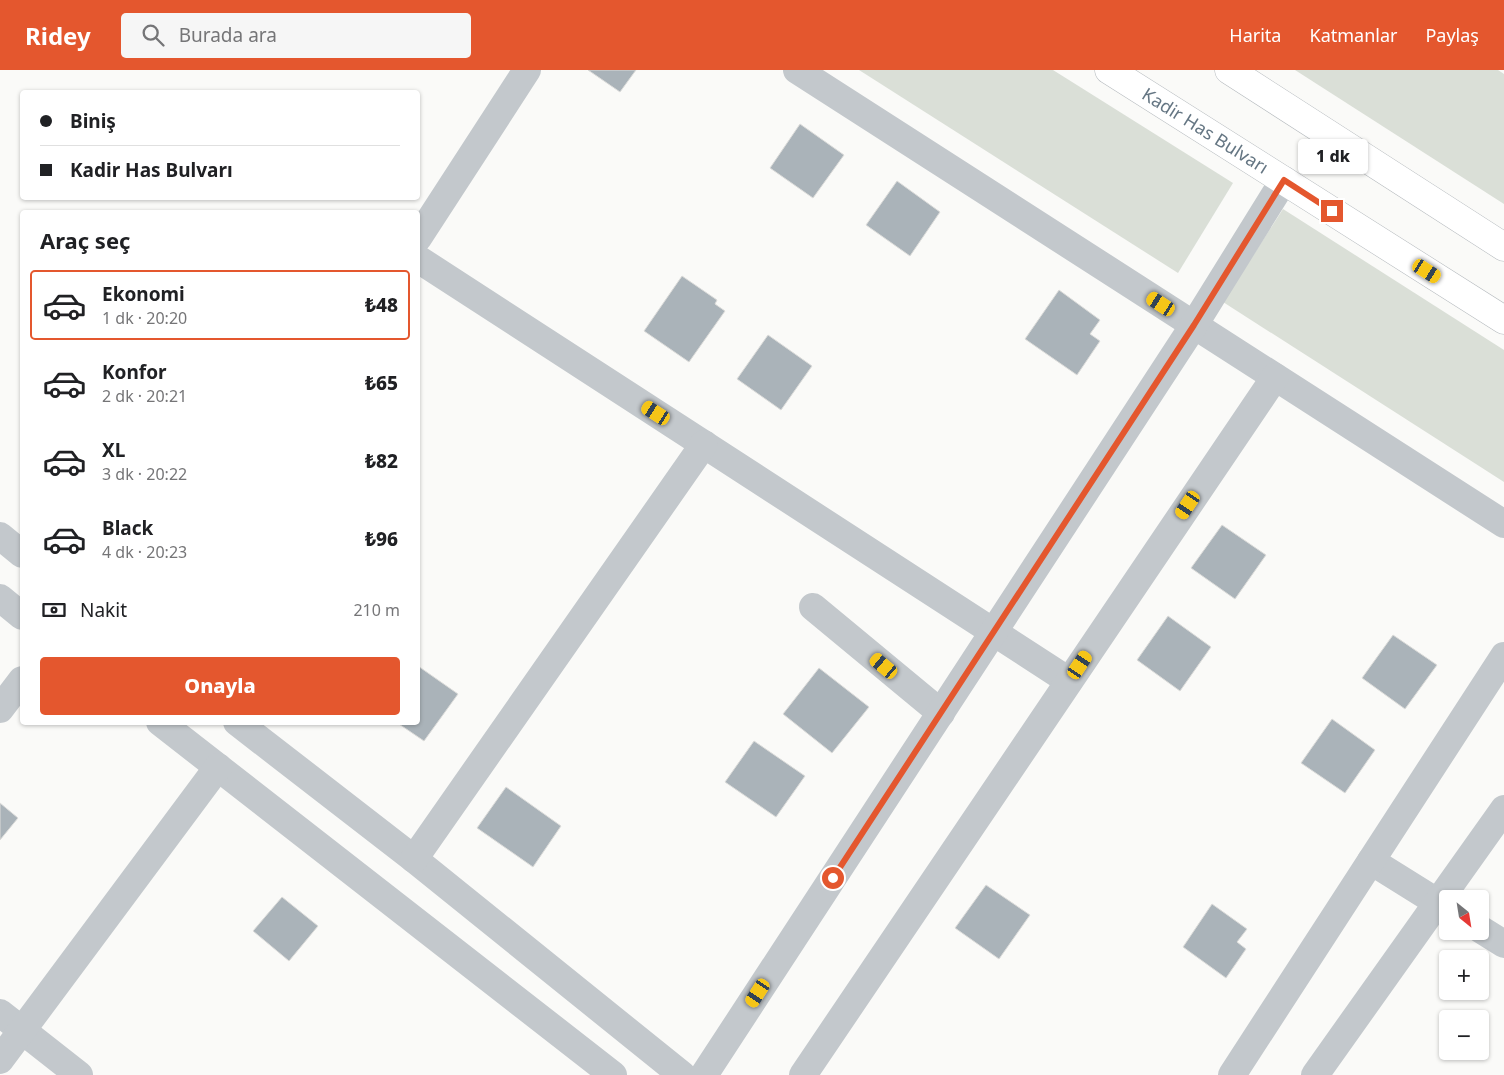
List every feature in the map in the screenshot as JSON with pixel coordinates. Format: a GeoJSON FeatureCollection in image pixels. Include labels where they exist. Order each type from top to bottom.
{"type":"FeatureCollection","features":[{"type":"Feature","properties":{"kind":"highway","name":"Kadir Has Bulvarı"},"geometry":{"type":"LineString","coordinates":[[1109,70],[1504,320]]}},
{"type":"Feature","properties":{"kind":"highway"},"geometry":{"type":"LineString","coordinates":[[1229,70],[1504,247]]}},
{"type":"Feature","properties":{"kind":"street"},"geometry":{"type":"LineString","coordinates":[[420,235],[527,70]]}},
{"type":"Feature","properties":{"kind":"street"},"geometry":{"type":"LineString","coordinates":[[797,70],[1504,524]]}},
{"type":"Feature","properties":{"kind":"street"},"geometry":{"type":"LineString","coordinates":[[704,1075],[1194,325],[1284,180]]}},
{"type":"Feature","properties":{"kind":"street"},"geometry":{"type":"LineString","coordinates":[[420,260],[1069,681]]}},
{"type":"Feature","properties":{"kind":"street"},"geometry":{"type":"LineString","coordinates":[[803,1075],[1275,377]]}},
{"type":"Feature","properties":{"kind":"street"},"geometry":{"type":"LineString","coordinates":[[414,859],[704,444]]}},
{"type":"Feature","properties":{"kind":"street"},"geometry":{"type":"LineString","coordinates":[[0,536],[20,552]]}},
{"type":"Feature","properties":{"kind":"street"},"geometry":{"type":"LineString","coordinates":[[0,598],[20,614]]}},
{"type":"Feature","properties":{"kind":"street"},"geometry":{"type":"LineString","coordinates":[[813,607],[941,713]]}},
{"type":"Feature","properties":{"kind":"street"},"geometry":{"type":"LineString","coordinates":[[1232,1075],[1504,656]]}},
{"type":"Feature","properties":{"kind":"street"},"geometry":{"type":"LineString","coordinates":[[0,708],[20,683]]}},
{"type":"Feature","properties":{"kind":"street"},"geometry":{"type":"LineString","coordinates":[[164,725],[613,1075]]}},
{"type":"Feature","properties":{"kind":"street"},"geometry":{"type":"LineString","coordinates":[[241,725],[414,859],[682,1075]]}},
{"type":"Feature","properties":{"kind":"street"},"geometry":{"type":"LineString","coordinates":[[0,1060],[218,767]]}},
{"type":"Feature","properties":{"kind":"street"},"geometry":{"type":"LineString","coordinates":[[1452,890],[1504,809]]}},
{"type":"Feature","properties":{"kind":"street"},"geometry":{"type":"LineString","coordinates":[[1371,861],[1439,904]]}},
{"type":"Feature","properties":{"kind":"street"},"geometry":{"type":"LineString","coordinates":[[1315,1075],[1439,910]]}},
{"type":"Feature","properties":{"kind":"street"},"geometry":{"type":"LineString","coordinates":[[1489,935],[1504,944]]}},
{"type":"Feature","properties":{"kind":"street"},"geometry":{"type":"LineString","coordinates":[[0,1013],[79,1075]]}},
{"type":"Feature","properties":{"kind":"shaded area"},"geometry":{"type":"Polygon","coordinates":[[[859,70],[1053,70],[1233,183],[1178,273],[859,70]]]}},
{"type":"Feature","properties":{"kind":"shaded area"},"geometry":{"type":"Polygon","coordinates":[[[1295,70],[1498,70],[1504,74],[1504,204],[1295,70]]]}},
{"type":"Feature","properties":{"kind":"shaded area"},"geometry":{"type":"Polygon","coordinates":[[[1283,209],[1504,350],[1504,482],[1223,302],[1283,209]]]}},
{"type":"Feature","properties":{"kind":"building"},"geometry":{"type":"Polygon","coordinates":[[[588,70],[636,70],[620,92],[588,70]]]}},
{"type":"Feature","properties":{"kind":"building"},"geometry":{"type":"Polygon","coordinates":[[[800,124],[844,155],[813,198],[770,168],[800,124]]]}},
{"type":"Feature","properties":{"kind":"building"},"geometry":{"type":"Polygon","coordinates":[[[897,181],[940,212],[910,256],[866,225],[897,181]]]}},
{"type":"Feature","properties":{"kind":"building"},"geometry":{"type":"Polygon","coordinates":[[[682,276],[717,300],[715,304],[725,311],[689,362],[644,331],[682,276]]]}},
{"type":"Feature","properties":{"kind":"building"},"geometry":{"type":"Polygon","coordinates":[[[1059,290],[1100,320],[1090,334],[1100,341],[1077,375],[1025,339],[1059,290]]]}},
{"type":"Feature","properties":{"kind":"building"},"geometry":{"type":"Polygon","coordinates":[[[768,335],[812,366],[781,410],[737,379],[768,335]]]}},
{"type":"Feature","properties":{"kind":"building"},"geometry":{"type":"Polygon","coordinates":[[[1222,525],[1266,555],[1235,599],[1191,568],[1222,525]]]}},
{"type":"Feature","properties":{"kind":"building"},"geometry":{"type":"Polygon","coordinates":[[[1168,616],[1211,647],[1180,691],[1137,660],[1168,616]]]}},
{"type":"Feature","properties":{"kind":"building"},"geometry":{"type":"Polygon","coordinates":[[[1393,635],[1437,665],[1405,709],[1362,678],[1393,635]]]}},
{"type":"Feature","properties":{"kind":"building"},"geometry":{"type":"Polygon","coordinates":[[[420,667],[458,694],[424,741],[400,725],[420,725],[420,667]]]}},
{"type":"Feature","properties":{"kind":"building"},"geometry":{"type":"Polygon","coordinates":[[[819,668],[869,707],[832,753],[783,714],[819,668]]]}},
{"type":"Feature","properties":{"kind":"building"},"geometry":{"type":"Polygon","coordinates":[[[1332,719],[1375,750],[1345,793],[1301,763],[1332,719]]]}},
{"type":"Feature","properties":{"kind":"building"},"geometry":{"type":"Polygon","coordinates":[[[754,741],[805,776],[776,817],[725,782],[754,741]]]}},
{"type":"Feature","properties":{"kind":"building"},"geometry":{"type":"Polygon","coordinates":[[[506,787],[561,826],[533,867],[477,828],[506,787]]]}},
{"type":"Feature","properties":{"kind":"building"},"geometry":{"type":"Polygon","coordinates":[[[0,803],[18,818],[0,840],[0,803]]]}},
{"type":"Feature","properties":{"kind":"building"},"geometry":{"type":"Polygon","coordinates":[[[986,885],[1030,915],[999,959],[955,928],[986,885]]]}},
{"type":"Feature","properties":{"kind":"building"},"geometry":{"type":"Polygon","coordinates":[[[282,897],[318,926],[289,961],[253,931],[282,897]]]}},
{"type":"Feature","properties":{"kind":"building"},"geometry":{"type":"Polygon","coordinates":[[[1212,904],[1247,929],[1237,942],[1246,949],[1226,978],[1183,947],[1212,904]]]}},
{"type":"Feature","properties":{"kind":"route"},"geometry":{"type":"LineString","coordinates":[[833,878],[1194,325],[1284,180],[1332,211]]}}]}
